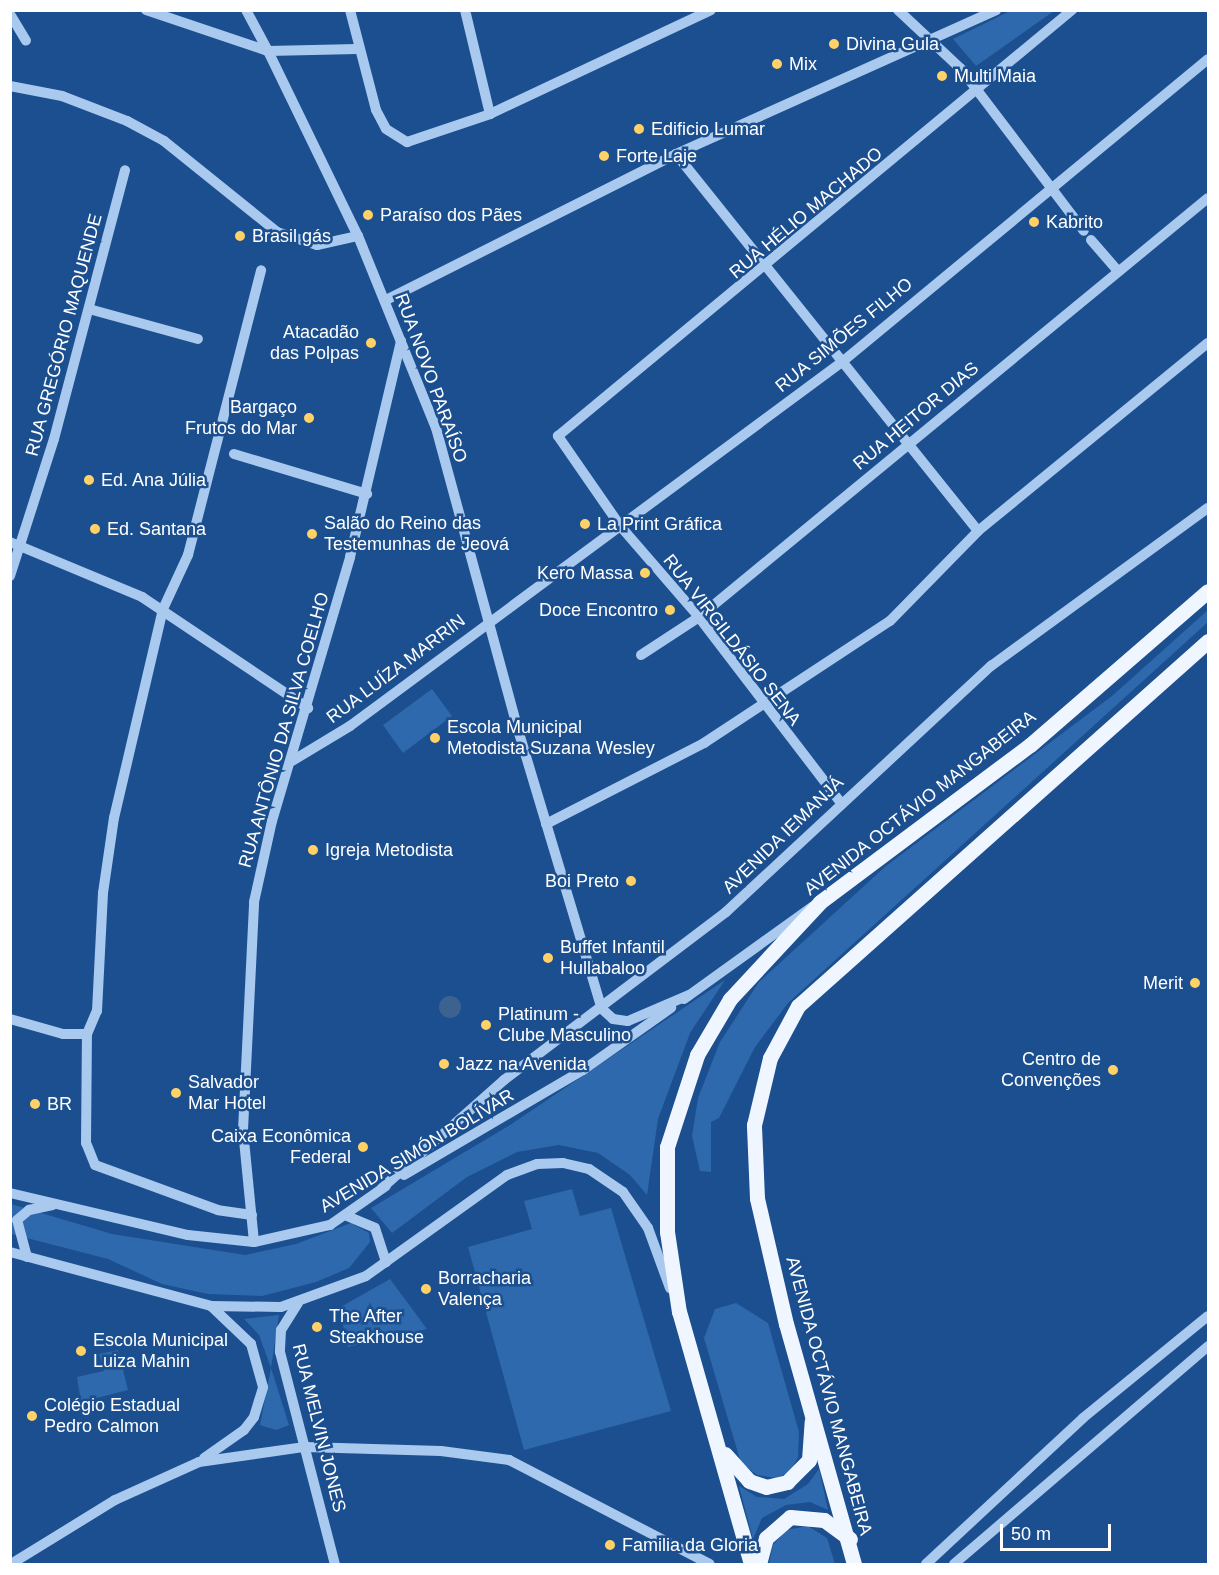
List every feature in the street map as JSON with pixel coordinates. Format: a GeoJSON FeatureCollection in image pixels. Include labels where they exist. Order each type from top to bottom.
{"type":"FeatureCollection","features":[{"type":"Feature","properties":{"kind":"main road","name":"AVENIDA OCTÁVIO MANGABEIRA"},"geometry":{"type":"LineString","coordinates":[[751,1564],[679,1312],[665,1177],[671,1122],[697,1055],[730,999],[820,902],[1030,745],[1209,591]]}},
{"type":"Feature","properties":{"kind":"main road","name":"AVENIDA OCTÁVIO MANGABEIRA"},"geometry":{"type":"LineString","coordinates":[[854,1564],[850,1539],[786,1324],[752,1157],[759,1095],[780,1034],[798,1006],[1209,641]]}},
{"type":"Feature","properties":{"kind":"main road"},"geometry":{"type":"LineString","coordinates":[[717,1442],[749,1481],[766,1486],[787,1482],[809,1460],[812,1410]]}},
{"type":"Feature","properties":{"kind":"main road"},"geometry":{"type":"LineString","coordinates":[[759,1564],[766,1538],[790,1517],[824,1520],[850,1539]]}},
{"type":"Feature","properties":{"kind":"street"},"geometry":{"type":"LineString","coordinates":[[146,10],[268,51],[357,49]]}},
{"type":"Feature","properties":{"kind":"street","name":"RUA NOVO PARAÍSO"},"geometry":{"type":"LineString","coordinates":[[246,10],[358,236],[386,300],[436,428],[488,621],[602,1009]]}},
{"type":"Feature","properties":{"kind":"street"},"geometry":{"type":"LineString","coordinates":[[350,10],[357,49],[386,129],[407,142],[490,114],[711,10]]}},
{"type":"Feature","properties":{"kind":"street"},"geometry":{"type":"LineString","coordinates":[[465,10],[490,114]]}},
{"type":"Feature","properties":{"kind":"street"},"geometry":{"type":"LineString","coordinates":[[898,10],[934,41],[977,90],[1048,188],[1116,269]]}},
{"type":"Feature","properties":{"kind":"street","name":"RUA HÉLIO MACHADO"},"geometry":{"type":"LineString","coordinates":[[558,436],[766,269],[1072,10]]}},
{"type":"Feature","properties":{"kind":"street"},"geometry":{"type":"LineString","coordinates":[[386,300],[676,154],[934,41],[988,12]]}},
{"type":"Feature","properties":{"kind":"street"},"geometry":{"type":"LineString","coordinates":[[10,14],[26,42]]}},
{"type":"Feature","properties":{"kind":"street","name":"RUA SIMÕES FILHO"},"geometry":{"type":"LineString","coordinates":[[488,621],[621,527],[842,362],[1048,188],[1209,59]]}},
{"type":"Feature","properties":{"kind":"street"},"geometry":{"type":"LineString","coordinates":[[10,86],[62,96],[127,121],[164,141],[277,232],[317,244],[358,236]]}},
{"type":"Feature","properties":{"kind":"street"},"geometry":{"type":"LineString","coordinates":[[676,154],[766,269],[911,443],[978,531]]}},
{"type":"Feature","properties":{"kind":"street","name":"RUA GREGÓRIO MAQUENDE"},"geometry":{"type":"LineString","coordinates":[[10,576],[24,546],[125,170]]}},
{"type":"Feature","properties":{"kind":"street","name":"RUA HEITOR DIAS"},"geometry":{"type":"LineString","coordinates":[[641,655],[699,617],[911,443],[1116,269],[1209,198]]}},
{"type":"Feature","properties":{"kind":"street"},"geometry":{"type":"LineString","coordinates":[[252,1215],[218,1210],[95,1165],[86,1143],[87,1034],[97,1011],[107,854],[163,609],[188,555],[261,270]]}},
{"type":"Feature","properties":{"kind":"street"},"geometry":{"type":"LineString","coordinates":[[89,309],[198,339]]}},
{"type":"Feature","properties":{"kind":"street","name":"RUA ANTÔNIO DA SILVA COELHO"},"geometry":{"type":"LineString","coordinates":[[254,1242],[243,1130],[249,936],[262,858],[308,708],[367,494],[401,341]]}},
{"type":"Feature","properties":{"kind":"street"},"geometry":{"type":"LineString","coordinates":[[546,824],[656,771],[763,706],[890,621],[978,531],[1209,343]]}},
{"type":"Feature","properties":{"kind":"street","name":"RUA VIRGILDÁSIO SENA"},"geometry":{"type":"LineString","coordinates":[[558,436],[621,527],[699,617],[763,706],[841,803]]}},
{"type":"Feature","properties":{"kind":"street"},"geometry":{"type":"LineString","coordinates":[[234,454],[367,494]]}},
{"type":"Feature","properties":{"kind":"street","name":"AVENIDA IEMANJÁ"},"geometry":{"type":"LineString","coordinates":[[382,1188],[504,1080],[602,1009],[726,912],[991,666],[1209,508]]}},
{"type":"Feature","properties":{"kind":"street"},"geometry":{"type":"LineString","coordinates":[[10,542],[24,546],[163,609],[308,708]]}},
{"type":"Feature","properties":{"kind":"street","name":"RUA LUÍZA MARRIN"},"geometry":{"type":"LineString","coordinates":[[292,761],[350,726],[488,621]]}},
{"type":"Feature","properties":{"kind":"street","name":"AVENIDA SIMÓN BOLÍVAR"},"geometry":{"type":"LineString","coordinates":[[10,1193],[188,1235],[254,1242],[309,1233],[347,1216],[382,1188],[583,1070],[689,995],[791,916],[820,902]]}},
{"type":"Feature","properties":{"kind":"street"},"geometry":{"type":"LineString","coordinates":[[602,1009],[613,1019],[628,1021],[689,995]]}},
{"type":"Feature","properties":{"kind":"street"},"geometry":{"type":"LineString","coordinates":[[10,1019],[63,1034],[87,1034]]}},
{"type":"Feature","properties":{"kind":"street"},"geometry":{"type":"LineString","coordinates":[[10,1251],[211,1306],[260,1309],[298,1303],[346,1286],[386,1263],[499,1180],[537,1164],[575,1165],[613,1183],[638,1210],[679,1312]]}},
{"type":"Feature","properties":{"kind":"street"},"geometry":{"type":"LineString","coordinates":[[27,1257],[16,1220],[29,1210],[55,1204]]}},
{"type":"Feature","properties":{"kind":"street"},"geometry":{"type":"LineString","coordinates":[[347,1216],[375,1228],[386,1263]]}},
{"type":"Feature","properties":{"kind":"street","name":"RUA MELVIN JONES"},"geometry":{"type":"LineString","coordinates":[[298,1303],[281,1330],[280,1344],[335,1564]]}},
{"type":"Feature","properties":{"kind":"street"},"geometry":{"type":"LineString","coordinates":[[11,1564],[115,1500],[199,1462],[244,1430],[254,1417],[263,1387],[251,1344],[211,1306]]}},
{"type":"Feature","properties":{"kind":"street"},"geometry":{"type":"LineString","coordinates":[[926,1564],[1083,1418],[1209,1316]]}},
{"type":"Feature","properties":{"kind":"street"},"geometry":{"type":"LineString","coordinates":[[954,1564],[1209,1346]]}},
{"type":"Feature","properties":{"kind":"street"},"geometry":{"type":"LineString","coordinates":[[199,1462],[305,1447],[441,1451],[509,1460],[710,1564]]}},
{"type":"Feature","properties":{"kind":"shaded area"},"geometry":{"type":"Polygon","coordinates":[[[1010,11],[1054,11],[976,66],[953,39],[1010,11]]]}},
{"type":"Feature","properties":{"kind":"shaded area"},"geometry":{"type":"Polygon","coordinates":[[[1208,610],[1208,622],[788,1003],[755,1047],[719,1118],[711,1122],[711,1172],[700,1171],[692,1136],[698,1098],[720,1042],[759,982],[886,866],[1112,696],[1208,610]]]}},
{"type":"Feature","properties":{"kind":"shaded area"},"geometry":{"type":"Polygon","coordinates":[[[432,689],[452,716],[403,753],[383,725],[432,689]]]}},
{"type":"Feature","properties":{"kind":"shaded area"},"geometry":{"type":"Polygon","coordinates":[[[725,980],[690,1033],[658,1119],[647,1195],[630,1175],[598,1153],[559,1145],[517,1152],[467,1177],[392,1233],[371,1208],[510,1125],[725,980]]]}},
{"type":"Feature","properties":{"kind":"shaded area"},"geometry":{"type":"Polygon","coordinates":[[[450,996],[458,999],[461,1007],[458,1015],[450,1018],[442,1015],[439,1007],[442,999],[450,996]]]}},
{"type":"Feature","properties":{"kind":"shaded area"},"geometry":{"type":"Polygon","coordinates":[[[572,1189],[580,1216],[611,1208],[671,1411],[524,1450],[468,1247],[532,1229],[524,1201],[572,1189]]]}},
{"type":"Feature","properties":{"kind":"shaded area"},"geometry":{"type":"Polygon","coordinates":[[[11,1204],[112,1234],[245,1255],[296,1244],[351,1223],[369,1233],[370,1242],[349,1268],[316,1282],[262,1296],[208,1294],[162,1284],[108,1259],[11,1234],[11,1204]]]}},
{"type":"Feature","properties":{"kind":"shaded area"},"geometry":{"type":"Polygon","coordinates":[[[390,1279],[427,1329],[348,1347],[339,1308],[390,1279]]]}},
{"type":"Feature","properties":{"kind":"shaded area"},"geometry":{"type":"Polygon","coordinates":[[[736,1303],[768,1323],[799,1432],[798,1457],[790,1472],[776,1478],[757,1475],[741,1463],[704,1338],[715,1309],[736,1303]]]}},
{"type":"Feature","properties":{"kind":"shaded area"},"geometry":{"type":"Polygon","coordinates":[[[279,1315],[271,1368],[259,1335],[244,1319],[279,1315]]]}},
{"type":"Feature","properties":{"kind":"shaded area"},"geometry":{"type":"Polygon","coordinates":[[[118,1350],[128,1390],[81,1402],[77,1377],[104,1371],[99,1354],[118,1350]]]}},
{"type":"Feature","properties":{"kind":"shaded area"},"geometry":{"type":"Polygon","coordinates":[[[271,1368],[289,1425],[276,1430],[260,1425],[271,1368]]]}},
{"type":"Feature","properties":{"kind":"shaded area"},"geometry":{"type":"Polygon","coordinates":[[[819,1469],[828,1510],[810,1502],[786,1505],[762,1518],[753,1539],[739,1486],[757,1497],[784,1499],[808,1484],[819,1469]]]}},
{"type":"Feature","properties":{"kind":"shaded area"},"geometry":{"type":"Polygon","coordinates":[[[808,1526],[827,1538],[835,1564],[769,1564],[773,1545],[786,1530],[808,1526]]]}},
{"type":"Feature","properties":{"kind":"place","name":"Divina Gula"},"geometry":{"type":"Point","coordinates":[834,44]}},
{"type":"Feature","properties":{"kind":"place","name":"Mix"},"geometry":{"type":"Point","coordinates":[777,64]}},
{"type":"Feature","properties":{"kind":"place","name":"Multi Maia"},"geometry":{"type":"Point","coordinates":[942,76]}},
{"type":"Feature","properties":{"kind":"place","name":"Edificio Lumar"},"geometry":{"type":"Point","coordinates":[639,129]}},
{"type":"Feature","properties":{"kind":"place","name":"Forte Laje"},"geometry":{"type":"Point","coordinates":[604,156]}},
{"type":"Feature","properties":{"kind":"place","name":"Paraíso dos Pães"},"geometry":{"type":"Point","coordinates":[368,215]}},
{"type":"Feature","properties":{"kind":"place","name":"Kabrito"},"geometry":{"type":"Point","coordinates":[1034,222]}},
{"type":"Feature","properties":{"kind":"place","name":"Brasil gás"},"geometry":{"type":"Point","coordinates":[240,236]}},
{"type":"Feature","properties":{"kind":"place","name":"Atacadão das Polpas"},"geometry":{"type":"Point","coordinates":[371,343]}},
{"type":"Feature","properties":{"kind":"place","name":"Bargaço Frutos do Mar"},"geometry":{"type":"Point","coordinates":[309,418]}},
{"type":"Feature","properties":{"kind":"place","name":"Ed. Ana Júlia"},"geometry":{"type":"Point","coordinates":[89,480]}},
{"type":"Feature","properties":{"kind":"place","name":"La Print Gráfica"},"geometry":{"type":"Point","coordinates":[585,524]}},
{"type":"Feature","properties":{"kind":"place","name":"Ed. Santana"},"geometry":{"type":"Point","coordinates":[95,529]}},
{"type":"Feature","properties":{"kind":"place","name":"Salão do Reino das Testemunhas de Jeová"},"geometry":{"type":"Point","coordinates":[312,534]}},
{"type":"Feature","properties":{"kind":"place","name":"Kero Massa"},"geometry":{"type":"Point","coordinates":[645,573]}},
{"type":"Feature","properties":{"kind":"place","name":"Doce Encontro"},"geometry":{"type":"Point","coordinates":[670,610]}},
{"type":"Feature","properties":{"kind":"place","name":"Escola Municipal Metodista Suzana Wesley"},"geometry":{"type":"Point","coordinates":[435,738]}},
{"type":"Feature","properties":{"kind":"place","name":"Igreja Metodista"},"geometry":{"type":"Point","coordinates":[313,850]}},
{"type":"Feature","properties":{"kind":"place","name":"Boi Preto"},"geometry":{"type":"Point","coordinates":[631,881]}},
{"type":"Feature","properties":{"kind":"place","name":"Buffet Infantil Hullabaloo"},"geometry":{"type":"Point","coordinates":[548,958]}},
{"type":"Feature","properties":{"kind":"place","name":"Merit"},"geometry":{"type":"Point","coordinates":[1195,983]}},
{"type":"Feature","properties":{"kind":"place","name":"Platinum - Clube Masculino"},"geometry":{"type":"Point","coordinates":[486,1025]}},
{"type":"Feature","properties":{"kind":"place","name":"Jazz na Avenida"},"geometry":{"type":"Point","coordinates":[444,1064]}},
{"type":"Feature","properties":{"kind":"place","name":"Centro de Convenções"},"geometry":{"type":"Point","coordinates":[1113,1070]}},
{"type":"Feature","properties":{"kind":"place","name":"Salvador Mar Hotel"},"geometry":{"type":"Point","coordinates":[176,1093]}},
{"type":"Feature","properties":{"kind":"place","name":"BR"},"geometry":{"type":"Point","coordinates":[35,1104]}},
{"type":"Feature","properties":{"kind":"place","name":"Caixa Econômica Federal"},"geometry":{"type":"Point","coordinates":[363,1147]}},
{"type":"Feature","properties":{"kind":"place","name":"Borracharia Valença"},"geometry":{"type":"Point","coordinates":[426,1289]}},
{"type":"Feature","properties":{"kind":"place","name":"The After Steakhouse"},"geometry":{"type":"Point","coordinates":[317,1327]}},
{"type":"Feature","properties":{"kind":"place","name":"Escola Municipal Luiza Mahin"},"geometry":{"type":"Point","coordinates":[81,1351]}},
{"type":"Feature","properties":{"kind":"place","name":"Colégio Estadual Pedro Calmon"},"geometry":{"type":"Point","coordinates":[32,1416]}},
{"type":"Feature","properties":{"kind":"place","name":"Familia da Gloria"},"geometry":{"type":"Point","coordinates":[610,1545]}}]}
